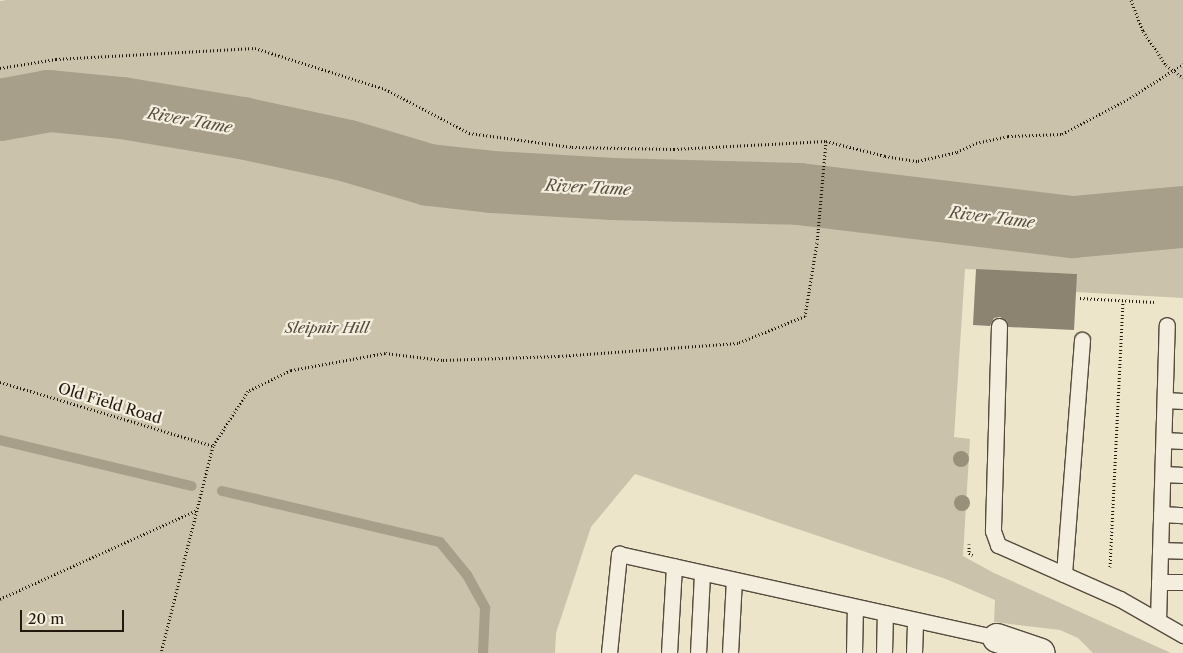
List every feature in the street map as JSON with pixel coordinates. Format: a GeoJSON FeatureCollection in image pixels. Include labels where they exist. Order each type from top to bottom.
{"type":"FeatureCollection","features":[{"type":"Feature","properties":{"kind":"street"},"geometry":{"type":"LineString","coordinates":[[997,638],[1041,653]]}},
{"type":"Feature","properties":{"kind":"lane"},"geometry":{"type":"LineString","coordinates":[[1158,620],[1167,324]]}},
{"type":"Feature","properties":{"kind":"lane"},"geometry":{"type":"LineString","coordinates":[[998,326],[992,531],[998,545],[1120,598],[1183,634]]}},
{"type":"Feature","properties":{"kind":"lane"},"geometry":{"type":"LineString","coordinates":[[1064,574],[1082,340]]}},
{"type":"Feature","properties":{"kind":"lane"},"geometry":{"type":"LineString","coordinates":[[1165,400],[1183,400]]}},
{"type":"Feature","properties":{"kind":"lane"},"geometry":{"type":"LineString","coordinates":[[1164,440],[1183,441]]}},
{"type":"Feature","properties":{"kind":"lane"},"geometry":{"type":"LineString","coordinates":[[1162,474],[1183,475]]}},
{"type":"Feature","properties":{"kind":"lane"},"geometry":{"type":"LineString","coordinates":[[1161,514],[1183,515]]}},
{"type":"Feature","properties":{"kind":"lane"},"geometry":{"type":"LineString","coordinates":[[1160,550],[1183,551]]}},
{"type":"Feature","properties":{"kind":"lane"},"geometry":{"type":"LineString","coordinates":[[609,653],[619,554],[997,638]]}},
{"type":"Feature","properties":{"kind":"lane"},"geometry":{"type":"LineString","coordinates":[[669,653],[674,566]]}},
{"type":"Feature","properties":{"kind":"lane"},"geometry":{"type":"LineString","coordinates":[[698,653],[702,573]]}},
{"type":"Feature","properties":{"kind":"lane"},"geometry":{"type":"LineString","coordinates":[[730,653],[734,580]]}},
{"type":"Feature","properties":{"kind":"lane"},"geometry":{"type":"LineString","coordinates":[[1159,582],[1183,582]]}},
{"type":"Feature","properties":{"kind":"lane"},"geometry":{"type":"LineString","coordinates":[[854,653],[855,607]]}},
{"type":"Feature","properties":{"kind":"lane"},"geometry":{"type":"LineString","coordinates":[[884,653],[885,614]]}},
{"type":"Feature","properties":{"kind":"lane"},"geometry":{"type":"LineString","coordinates":[[914,653],[915,620]]}},
{"type":"Feature","properties":{"kind":"path"},"geometry":{"type":"LineString","coordinates":[[1131,0],[1143,31],[1174,71],[1183,78]]}},
{"type":"Feature","properties":{"kind":"path"},"geometry":{"type":"LineString","coordinates":[[0,68],[56,59],[255,48],[385,89],[470,132],[572,147],[674,148],[826,140],[885,156],[918,161],[957,152],[976,143],[1008,136],[1062,134],[1174,71],[1183,64]]}},
{"type":"Feature","properties":{"kind":"path"},"geometry":{"type":"LineString","coordinates":[[162,653],[213,446],[248,391],[291,370],[385,353],[442,360],[559,356],[738,343],[805,316],[817,243],[826,158],[826,140]]}},
{"type":"Feature","properties":{"kind":"path"},"geometry":{"type":"LineString","coordinates":[[1080,298],[1157,302]]}},
{"type":"Feature","properties":{"kind":"path"},"geometry":{"type":"LineString","coordinates":[[1110,576],[1123,300]]}},
{"type":"Feature","properties":{"kind":"path","name":"Old Field Road"},"geometry":{"type":"LineString","coordinates":[[0,382],[213,446]]}},
{"type":"Feature","properties":{"kind":"path"},"geometry":{"type":"LineString","coordinates":[[0,599],[198,510]]}},
{"type":"Feature","properties":{"kind":"green space","name":"Sleipnir Hill"},"geometry":{"type":"Polygon","coordinates":[[[1183,0],[1183,298],[1076,292],[1076,274],[965,269],[954,437],[970,439],[963,556],[994,573],[1171,653],[1093,653],[1078,638],[1060,630],[994,622],[995,600],[946,579],[635,474],[591,527],[556,633],[555,653],[0,653],[0,1],[1183,0]]]}},
{"type":"Feature","properties":{"kind":"building"},"geometry":{"type":"Polygon","coordinates":[[[976,269],[1077,274],[1074,330],[1008,327],[1007,321],[1000,317],[994,318],[990,326],[973,325],[976,269]]]}},
{"type":"Feature","properties":{"kind":"waterway","name":"River Tame"},"geometry":{"type":"LineString","coordinates":[[0,110],[49,101],[122,108],[242,128],[348,151],[429,175],[492,182],[613,189],[799,194],[1073,227],[1183,217]]}},
{"type":"Feature","properties":{"kind":"waterway"},"geometry":{"type":"LineString","coordinates":[[0,440],[192,486]]}},
{"type":"Feature","properties":{"kind":"waterway"},"geometry":{"type":"LineString","coordinates":[[222,491],[440,542],[467,575],[485,608],[483,653]]}}]}
